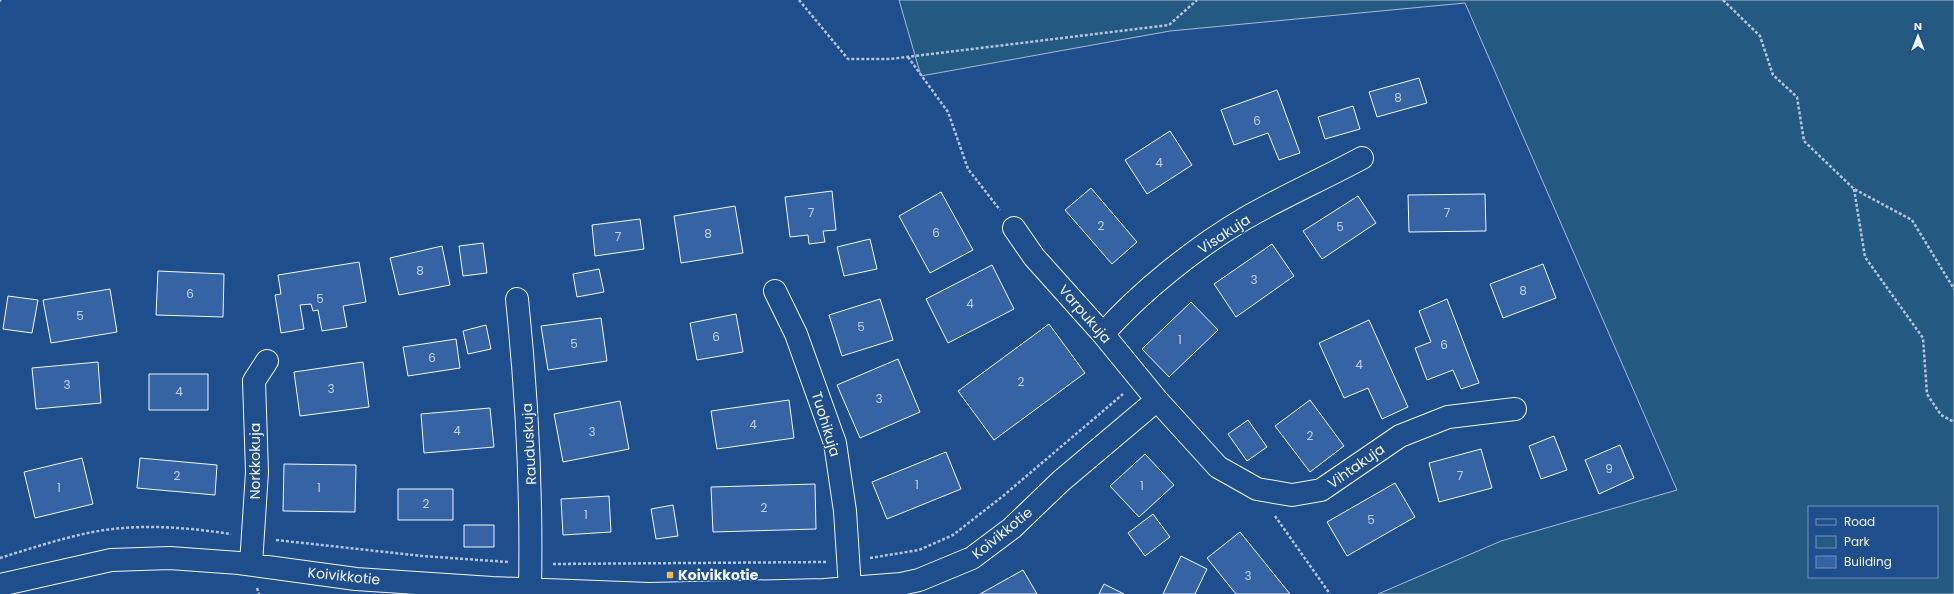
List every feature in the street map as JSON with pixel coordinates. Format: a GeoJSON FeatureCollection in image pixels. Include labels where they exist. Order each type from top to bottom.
{"type":"FeatureCollection","features":[{"type":"Feature","properties":{"kind":"street","name":"Visakuja"},"geometry":{"type":"LineString","coordinates":[[1104,334],[1124,310],[1190,256],[1237,224],[1362,158]]}},
{"type":"Feature","properties":{"kind":"street","name":"Varpukuja"},"geometry":{"type":"LineString","coordinates":[[1014,228],[1034,257],[1104,334],[1156,400]]}},
{"type":"Feature","properties":{"kind":"street","name":"Tuohikuja"},"geometry":{"type":"LineString","coordinates":[[775,291],[796,334],[835,443],[845,511],[850,588]]}},
{"type":"Feature","properties":{"kind":"street","name":"Rauduskuja"},"geometry":{"type":"LineString","coordinates":[[517,298],[526,391],[531,483],[530,590]]}},
{"type":"Feature","properties":{"kind":"street","name":"Norkkokuja"},"geometry":{"type":"LineString","coordinates":[[251,564],[257,472],[254,381],[267,361]]}},
{"type":"Feature","properties":{"kind":"street","name":"Vihtakuja"},"geometry":{"type":"LineString","coordinates":[[1156,400],[1218,467],[1257,489],[1292,495],[1321,490],[1400,436],[1448,417],[1515,409]]}},
{"type":"Feature","properties":{"kind":"street","name":"Koivikkotie"},"geometry":{"type":"LineString","coordinates":[[0,586],[111,560],[170,558],[251,564],[356,579],[530,590],[648,594],[824,590],[901,584],[923,587],[972,558],[1012,528],[1061,481],[1156,400]]}},
{"type":"Feature","properties":{"kind":"path"},"geometry":{"type":"LineString","coordinates":[[799,0],[848,59],[908,57],[1169,25],[1197,0]]}},
{"type":"Feature","properties":{"kind":"path"},"geometry":{"type":"LineString","coordinates":[[1723,0],[1760,36],[1773,75],[1797,96],[1804,141],[1854,189],[1912,220],[1954,289]]}},
{"type":"Feature","properties":{"kind":"path"},"geometry":{"type":"LineString","coordinates":[[908,57],[948,112],[968,169],[1014,228]]}},
{"type":"Feature","properties":{"kind":"path"},"geometry":{"type":"LineString","coordinates":[[1854,189],[1865,257],[1923,338],[1926,394],[1941,415],[1954,422]]}},
{"type":"Feature","properties":{"kind":"path"},"geometry":{"type":"LineString","coordinates":[[0,558],[89,533],[148,526],[206,530],[253,537],[422,556],[530,564],[848,562],[918,550],[953,535],[1003,496],[1140,380]]}},
{"type":"Feature","properties":{"kind":"path"},"geometry":{"type":"LineString","coordinates":[[1257,489],[1330,594]]}},
{"type":"Feature","properties":{"kind":"green space"},"geometry":{"type":"Polygon","coordinates":[[[899,0],[1954,0],[1954,594],[1378,594],[1501,541],[1677,490],[1465,3],[1170,31],[921,76],[899,0]]]}},
{"type":"Feature","properties":{"kind":"building"},"geometry":{"type":"Polygon","coordinates":[[[1419,78],[1427,103],[1377,117],[1369,92],[1419,78]]]}},
{"type":"Feature","properties":{"kind":"building"},"geometry":{"type":"Polygon","coordinates":[[[1277,90],[1300,153],[1279,160],[1268,133],[1234,145],[1221,110],[1277,90]]]}},
{"type":"Feature","properties":{"kind":"building"},"geometry":{"type":"Polygon","coordinates":[[[1353,106],[1360,129],[1325,139],[1318,117],[1353,106]]]}},
{"type":"Feature","properties":{"kind":"building"},"geometry":{"type":"Polygon","coordinates":[[[1170,131],[1192,165],[1147,194],[1125,160],[1170,131]]]}},
{"type":"Feature","properties":{"kind":"building"},"geometry":{"type":"Polygon","coordinates":[[[1091,188],[1137,242],[1112,264],[1065,210],[1091,188]]]}},
{"type":"Feature","properties":{"kind":"building"},"geometry":{"type":"Polygon","coordinates":[[[832,191],[836,230],[823,231],[825,242],[809,244],[808,235],[790,237],[785,197],[832,191]]]}},
{"type":"Feature","properties":{"kind":"building"},"geometry":{"type":"Polygon","coordinates":[[[941,192],[973,250],[930,273],[899,216],[941,192]]]}},
{"type":"Feature","properties":{"kind":"building"},"geometry":{"type":"Polygon","coordinates":[[[1485,194],[1486,231],[1409,232],[1408,195],[1485,194]]]}},
{"type":"Feature","properties":{"kind":"building"},"geometry":{"type":"Polygon","coordinates":[[[1358,196],[1376,223],[1322,259],[1303,231],[1358,196]]]}},
{"type":"Feature","properties":{"kind":"building"},"geometry":{"type":"Polygon","coordinates":[[[735,206],[743,253],[681,263],[674,216],[735,206]]]}},
{"type":"Feature","properties":{"kind":"building"},"geometry":{"type":"Polygon","coordinates":[[[640,219],[644,249],[595,256],[592,225],[640,219]]]}},
{"type":"Feature","properties":{"kind":"building"},"geometry":{"type":"Polygon","coordinates":[[[870,239],[877,269],[844,276],[837,247],[870,239]]]}},
{"type":"Feature","properties":{"kind":"building"},"geometry":{"type":"Polygon","coordinates":[[[483,243],[487,273],[463,276],[459,246],[483,243]]]}},
{"type":"Feature","properties":{"kind":"building"},"geometry":{"type":"Polygon","coordinates":[[[1272,244],[1294,276],[1236,317],[1214,284],[1272,244]]]}},
{"type":"Feature","properties":{"kind":"building"},"geometry":{"type":"Polygon","coordinates":[[[442,246],[450,285],[399,295],[390,258],[442,246]]]}},
{"type":"Feature","properties":{"kind":"building"},"geometry":{"type":"Polygon","coordinates":[[[359,262],[366,302],[343,306],[347,327],[322,331],[318,310],[313,311],[311,304],[300,305],[304,329],[281,333],[275,295],[281,294],[278,275],[359,262]]]}},
{"type":"Feature","properties":{"kind":"building"},"geometry":{"type":"Polygon","coordinates":[[[1543,264],[1556,298],[1503,318],[1490,284],[1543,264]]]}},
{"type":"Feature","properties":{"kind":"building"},"geometry":{"type":"Polygon","coordinates":[[[992,265],[1014,309],[948,343],[926,299],[992,265]]]}},
{"type":"Feature","properties":{"kind":"building"},"geometry":{"type":"Polygon","coordinates":[[[599,269],[604,292],[577,297],[573,274],[599,269]]]}},
{"type":"Feature","properties":{"kind":"building"},"geometry":{"type":"Polygon","coordinates":[[[158,271],[224,274],[223,317],[156,315],[158,271]]]}},
{"type":"Feature","properties":{"kind":"building"},"geometry":{"type":"Polygon","coordinates":[[[110,289],[117,332],[51,343],[43,300],[110,289]]]}},
{"type":"Feature","properties":{"kind":"building"},"geometry":{"type":"Polygon","coordinates":[[[8,296],[38,300],[32,333],[3,329],[8,296]]]}},
{"type":"Feature","properties":{"kind":"building"},"geometry":{"type":"Polygon","coordinates":[[[880,299],[893,340],[842,356],[829,315],[880,299]]]}},
{"type":"Feature","properties":{"kind":"building"},"geometry":{"type":"Polygon","coordinates":[[[1447,299],[1479,383],[1461,389],[1453,370],[1427,380],[1415,348],[1431,342],[1419,311],[1447,299]]]}},
{"type":"Feature","properties":{"kind":"building"},"geometry":{"type":"Polygon","coordinates":[[[1191,302],[1218,330],[1169,377],[1142,349],[1191,302]]]}},
{"type":"Feature","properties":{"kind":"building"},"geometry":{"type":"Polygon","coordinates":[[[736,314],[743,352],[697,360],[690,323],[736,314]]]}},
{"type":"Feature","properties":{"kind":"building"},"geometry":{"type":"Polygon","coordinates":[[[601,318],[607,361],[548,370],[541,326],[601,318]]]}},
{"type":"Feature","properties":{"kind":"building"},"geometry":{"type":"Polygon","coordinates":[[[1369,320],[1408,407],[1382,419],[1368,388],[1344,398],[1319,343],[1369,320]]]}},
{"type":"Feature","properties":{"kind":"building"},"geometry":{"type":"Polygon","coordinates":[[[1049,324],[1085,373],[994,440],[958,391],[1049,324]]]}},
{"type":"Feature","properties":{"kind":"building"},"geometry":{"type":"Polygon","coordinates":[[[486,325],[491,349],[468,354],[463,331],[486,325]]]}},
{"type":"Feature","properties":{"kind":"building"},"geometry":{"type":"Polygon","coordinates":[[[456,339],[460,368],[408,376],[403,347],[456,339]]]}},
{"type":"Feature","properties":{"kind":"building"},"geometry":{"type":"Polygon","coordinates":[[[898,359],[920,412],[860,438],[837,385],[898,359]]]}},
{"type":"Feature","properties":{"kind":"building"},"geometry":{"type":"Polygon","coordinates":[[[98,362],[101,403],[36,409],[32,368],[98,362]]]}},
{"type":"Feature","properties":{"kind":"building"},"geometry":{"type":"Polygon","coordinates":[[[363,362],[369,407],[300,416],[294,372],[363,362]]]}},
{"type":"Feature","properties":{"kind":"building"},"geometry":{"type":"Polygon","coordinates":[[[149,374],[208,374],[208,410],[149,410],[149,374]]]}},
{"type":"Feature","properties":{"kind":"building"},"geometry":{"type":"Polygon","coordinates":[[[789,400],[794,438],[717,449],[711,411],[789,400]]]}},
{"type":"Feature","properties":{"kind":"building"},"geometry":{"type":"Polygon","coordinates":[[[1310,400],[1344,446],[1310,472],[1275,426],[1310,400]]]}},
{"type":"Feature","properties":{"kind":"building"},"geometry":{"type":"Polygon","coordinates":[[[620,401],[629,449],[563,462],[554,414],[620,401]]]}},
{"type":"Feature","properties":{"kind":"building"},"geometry":{"type":"Polygon","coordinates":[[[490,408],[494,447],[424,453],[421,414],[490,408]]]}},
{"type":"Feature","properties":{"kind":"building"},"geometry":{"type":"Polygon","coordinates":[[[1248,420],[1267,447],[1247,461],[1228,434],[1248,420]]]}},
{"type":"Feature","properties":{"kind":"building"},"geometry":{"type":"Polygon","coordinates":[[[1554,436],[1567,470],[1541,479],[1529,446],[1554,436]]]}},
{"type":"Feature","properties":{"kind":"building"},"geometry":{"type":"Polygon","coordinates":[[[1620,445],[1634,478],[1599,494],[1585,460],[1620,445]]]}},
{"type":"Feature","properties":{"kind":"building"},"geometry":{"type":"Polygon","coordinates":[[[1481,449],[1492,488],[1439,502],[1429,463],[1481,449]]]}},
{"type":"Feature","properties":{"kind":"building"},"geometry":{"type":"Polygon","coordinates":[[[946,452],[961,489],[887,519],[872,482],[946,452]]]}},
{"type":"Feature","properties":{"kind":"building"},"geometry":{"type":"Polygon","coordinates":[[[1145,454],[1174,485],[1139,517],[1110,486],[1145,454]]]}},
{"type":"Feature","properties":{"kind":"building"},"geometry":{"type":"Polygon","coordinates":[[[82,458],[93,504],[35,518],[24,472],[82,458]]]}},
{"type":"Feature","properties":{"kind":"building"},"geometry":{"type":"Polygon","coordinates":[[[140,458],[217,465],[215,495],[137,488],[140,458]]]}},
{"type":"Feature","properties":{"kind":"building"},"geometry":{"type":"Polygon","coordinates":[[[284,464],[356,465],[355,512],[283,511],[284,464]]]}},
{"type":"Feature","properties":{"kind":"building"},"geometry":{"type":"Polygon","coordinates":[[[1395,483],[1415,517],[1347,556],[1327,522],[1395,483]]]}},
{"type":"Feature","properties":{"kind":"building"},"geometry":{"type":"Polygon","coordinates":[[[815,484],[816,529],[713,532],[711,487],[815,484]]]}},
{"type":"Feature","properties":{"kind":"building"},"geometry":{"type":"Polygon","coordinates":[[[398,489],[453,489],[453,520],[398,520],[398,489]]]}},
{"type":"Feature","properties":{"kind":"building"},"geometry":{"type":"Polygon","coordinates":[[[609,496],[611,532],[563,535],[561,499],[609,496]]]}},
{"type":"Feature","properties":{"kind":"building"},"geometry":{"type":"Polygon","coordinates":[[[673,505],[678,536],[656,539],[651,509],[673,505]]]}},
{"type":"Feature","properties":{"kind":"building"},"geometry":{"type":"Polygon","coordinates":[[[1153,514],[1170,537],[1145,556],[1128,533],[1153,514]]]}},
{"type":"Feature","properties":{"kind":"building"},"geometry":{"type":"Polygon","coordinates":[[[464,525],[494,525],[494,547],[464,547],[464,525]]]}},
{"type":"Feature","properties":{"kind":"building"},"geometry":{"type":"Polygon","coordinates":[[[1240,532],[1290,594],[1236,594],[1207,558],[1240,532]]]}},
{"type":"Feature","properties":{"kind":"building"},"geometry":{"type":"Polygon","coordinates":[[[1181,556],[1207,569],[1195,594],[1163,594],[1181,556]]]}},
{"type":"Feature","properties":{"kind":"building"},"geometry":{"type":"Polygon","coordinates":[[[1023,570],[1037,594],[980,594],[1023,570]]]}},
{"type":"Feature","properties":{"kind":"building"},"geometry":{"type":"Polygon","coordinates":[[[1104,584],[1124,594],[1099,594],[1104,584]]]}},
{"type":"Feature","properties":{"kind":"place","name":"Koivikkotie"},"geometry":{"type":"Point","coordinates":[670,575]}}]}
